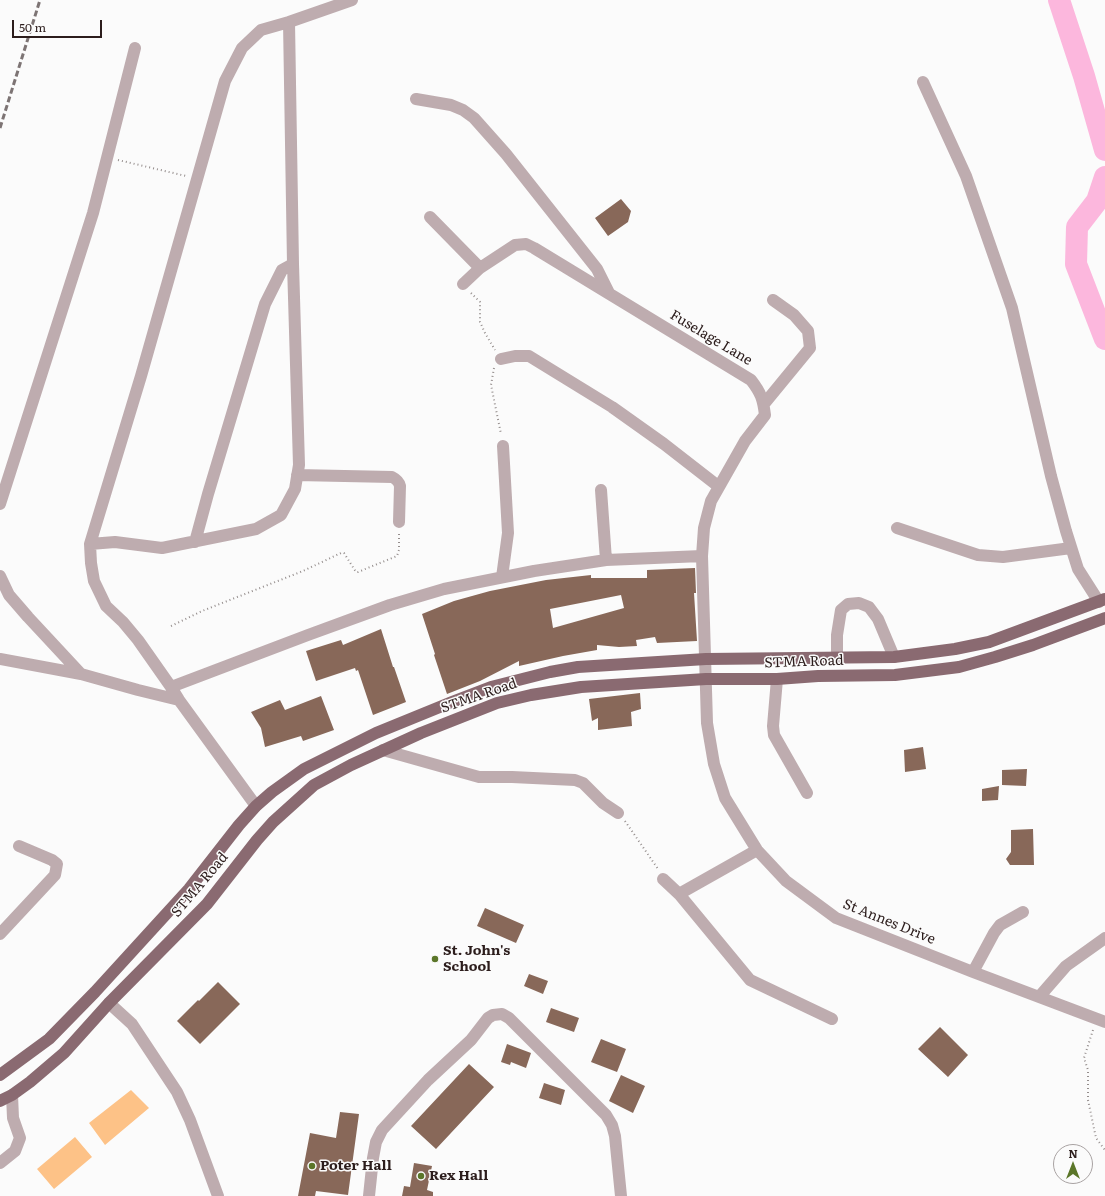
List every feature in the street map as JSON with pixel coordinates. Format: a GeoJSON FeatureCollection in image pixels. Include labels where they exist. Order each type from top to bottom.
{"type":"FeatureCollection","features":[{"type":"Feature","properties":{"kind":"main road","name":"STMA Road"},"geometry":{"type":"LineString","coordinates":[[0,1075],[48,1038],[95,992],[189,889],[239,825],[256,806],[272,792],[304,768],[344,748],[419,715],[491,687],[550,672],[578,667],[706,659],[894,657],[955,649],[989,642],[1102,601]]}},
{"type":"Feature","properties":{"kind":"main road","name":"STMA Road"},"geometry":{"type":"LineString","coordinates":[[0,1101],[12,1095],[30,1082],[64,1053],[109,1003],[207,904],[273,822],[314,785],[351,765],[421,733],[497,703],[531,695],[581,687],[706,679],[777,679],[818,676],[895,675],[959,667],[1033,645],[1105,618]]}},
{"type":"Feature","properties":{"kind":"street"},"geometry":{"type":"LineString","coordinates":[[256,806],[178,700],[171,687],[138,640],[123,622],[106,606],[94,581],[90,563],[90,544],[141,376],[224,81],[242,48],[261,30],[352,0]]}},
{"type":"Feature","properties":{"kind":"street"},"geometry":{"type":"LineString","coordinates":[[90,544],[115,542],[162,548],[256,529],[281,515],[295,489],[299,465],[293,264],[289,22]]}},
{"type":"Feature","properties":{"kind":"street"},"geometry":{"type":"LineString","coordinates":[[0,504],[93,213],[135,48]]}},
{"type":"Feature","properties":{"kind":"street"},"geometry":{"type":"LineString","coordinates":[[923,82],[966,176],[1012,308],[1051,476],[1078,569],[1102,601]]}},
{"type":"Feature","properties":{"kind":"street"},"geometry":{"type":"LineString","coordinates":[[416,99],[451,105],[463,110],[474,118],[506,154],[597,268],[610,294]]}},
{"type":"Feature","properties":{"kind":"street"},"geometry":{"type":"LineString","coordinates":[[430,217],[480,268]]}},
{"type":"Feature","properties":{"kind":"street","name":"Fuselage Lane"},"geometry":{"type":"LineString","coordinates":[[463,284],[480,268],[515,245],[526,244],[751,380],[760,392],[764,404]]}},
{"type":"Feature","properties":{"kind":"street"},"geometry":{"type":"LineString","coordinates":[[195,542],[265,304],[282,270],[293,264]]}},
{"type":"Feature","properties":{"kind":"street"},"geometry":{"type":"LineString","coordinates":[[706,659],[702,556],[704,528],[711,501],[718,486],[745,441],[765,415],[764,404],[810,348],[808,331],[794,315],[773,300]]}},
{"type":"Feature","properties":{"kind":"street"},"geometry":{"type":"LineString","coordinates":[[501,359],[515,356],[529,356],[612,407],[664,444],[718,486]]}},
{"type":"Feature","properties":{"kind":"street"},"geometry":{"type":"LineString","coordinates":[[502,577],[508,533],[503,446]]}},
{"type":"Feature","properties":{"kind":"street"},"geometry":{"type":"LineString","coordinates":[[297,474],[392,477],[399,482],[400,486],[399,522]]}},
{"type":"Feature","properties":{"kind":"street"},"geometry":{"type":"LineString","coordinates":[[601,490],[606,560]]}},
{"type":"Feature","properties":{"kind":"street"},"geometry":{"type":"LineString","coordinates":[[897,528],[978,555],[1003,557],[1071,548]]}},
{"type":"Feature","properties":{"kind":"street"},"geometry":{"type":"LineString","coordinates":[[171,687],[390,605],[444,589],[502,577],[606,560],[702,556]]}},
{"type":"Feature","properties":{"kind":"street"},"geometry":{"type":"LineString","coordinates":[[0,576],[9,595],[81,674]]}},
{"type":"Feature","properties":{"kind":"street"},"geometry":{"type":"LineString","coordinates":[[837,657],[837,635],[841,610],[848,604],[859,603],[869,607],[878,619],[894,657]]}},
{"type":"Feature","properties":{"kind":"street"},"geometry":{"type":"LineString","coordinates":[[0,659],[81,674],[178,700]]}},
{"type":"Feature","properties":{"kind":"street","name":"St Annes Drive"},"geometry":{"type":"LineString","coordinates":[[706,659],[707,723],[714,764],[725,798],[757,850],[786,881],[836,918],[1039,998],[1100,1020]]}},
{"type":"Feature","properties":{"kind":"street"},"geometry":{"type":"LineString","coordinates":[[777,679],[773,726],[774,735],[807,793]]}},
{"type":"Feature","properties":{"kind":"street"},"geometry":{"type":"LineString","coordinates":[[383,750],[479,778],[512,777],[575,780],[583,783],[603,803],[618,813]]}},
{"type":"Feature","properties":{"kind":"street"},"geometry":{"type":"LineString","coordinates":[[0,934],[55,875],[57,864],[52,860],[19,846]]}},
{"type":"Feature","properties":{"kind":"street"},"geometry":{"type":"LineString","coordinates":[[679,894],[757,850]]}},
{"type":"Feature","properties":{"kind":"street"},"geometry":{"type":"LineString","coordinates":[[663,879],[679,894],[750,980],[832,1019]]}},
{"type":"Feature","properties":{"kind":"street"},"geometry":{"type":"LineString","coordinates":[[973,972],[994,933],[1000,925],[1023,912]]}},
{"type":"Feature","properties":{"kind":"street"},"geometry":{"type":"LineString","coordinates":[[1039,998],[1066,966],[1105,938]]}},
{"type":"Feature","properties":{"kind":"street"},"geometry":{"type":"LineString","coordinates":[[109,1003],[132,1024],[176,1092],[190,1120],[218,1196]]}},
{"type":"Feature","properties":{"kind":"street"},"geometry":{"type":"LineString","coordinates":[[369,1196],[376,1142],[382,1130],[428,1080],[471,1040],[488,1018],[493,1015],[502,1014],[509,1018],[606,1115],[612,1125],[615,1136],[621,1196]]}},
{"type":"Feature","properties":{"kind":"street"},"geometry":{"type":"LineString","coordinates":[[0,1163],[14,1151],[20,1138],[13,1118],[12,1095]]}},
{"type":"Feature","properties":{"kind":"path"},"geometry":{"type":"LineString","coordinates":[[107,158],[197,179]]}},
{"type":"Feature","properties":{"kind":"path"},"geometry":{"type":"LineString","coordinates":[[463,284],[480,302],[480,322],[491,346],[501,359],[494,369],[491,385],[503,446]]}},
{"type":"Feature","properties":{"kind":"path"},"geometry":{"type":"LineString","coordinates":[[171,626],[202,611],[303,572],[341,553],[344,553],[356,572],[397,556],[399,550],[399,522]]}},
{"type":"Feature","properties":{"kind":"path"},"geometry":{"type":"LineString","coordinates":[[618,813],[663,879]]}},
{"type":"Feature","properties":{"kind":"path"},"geometry":{"type":"LineString","coordinates":[[1100,1020],[1084,1058],[1088,1070],[1088,1100],[1096,1138],[1105,1150]]}},
{"type":"Feature","properties":{"kind":"shaded area"},"geometry":{"type":"Polygon","coordinates":[[[131,1090],[149,1108],[105,1145],[89,1123],[131,1090]]]}},
{"type":"Feature","properties":{"kind":"shaded area"},"geometry":{"type":"Polygon","coordinates":[[[75,1137],[92,1157],[54,1189],[37,1169],[75,1137]]]}},
{"type":"Feature","properties":{"kind":"building"},"geometry":{"type":"Polygon","coordinates":[[[621,199],[631,211],[628,222],[608,236],[595,218],[621,199]]]}},
{"type":"Feature","properties":{"kind":"building"},"geometry":{"type":"Polygon","coordinates":[[[695,568],[696,593],[694,593],[697,641],[657,643],[655,637],[636,640],[637,646],[619,647],[597,645],[597,650],[519,666],[519,661],[480,681],[447,694],[422,614],[454,601],[490,591],[546,580],[591,575],[591,578],[647,578],[647,570],[695,568]],[[621,595],[550,609],[553,628],[624,608],[621,595]]]}},
{"type":"Feature","properties":{"kind":"building"},"geometry":{"type":"Polygon","coordinates":[[[381,629],[406,702],[373,715],[358,670],[356,671],[355,668],[316,681],[306,651],[341,640],[343,645],[381,629]]]}},
{"type":"Feature","properties":{"kind":"building"},"geometry":{"type":"Polygon","coordinates":[[[640,693],[641,709],[631,712],[632,726],[598,730],[598,718],[592,721],[589,699],[640,693]]]}},
{"type":"Feature","properties":{"kind":"building"},"geometry":{"type":"Polygon","coordinates":[[[321,696],[334,730],[303,741],[301,736],[265,747],[261,728],[251,712],[280,700],[285,710],[321,696]]]}},
{"type":"Feature","properties":{"kind":"building"},"geometry":{"type":"Polygon","coordinates":[[[923,747],[926,769],[905,772],[904,750],[923,747]]]}},
{"type":"Feature","properties":{"kind":"building"},"geometry":{"type":"Polygon","coordinates":[[[1027,769],[1026,786],[1002,785],[1002,770],[1027,769]]]}},
{"type":"Feature","properties":{"kind":"building"},"geometry":{"type":"Polygon","coordinates":[[[999,786],[998,800],[982,801],[982,789],[999,786]]]}},
{"type":"Feature","properties":{"kind":"building"},"geometry":{"type":"Polygon","coordinates":[[[1033,829],[1034,865],[1010,865],[1006,859],[1011,852],[1011,830],[1033,829]]]}},
{"type":"Feature","properties":{"kind":"building"},"geometry":{"type":"Polygon","coordinates":[[[485,908],[524,925],[516,943],[477,926],[485,908]]]}},
{"type":"Feature","properties":{"kind":"building"},"geometry":{"type":"Polygon","coordinates":[[[529,974],[548,981],[543,994],[524,986],[529,974]]]}},
{"type":"Feature","properties":{"kind":"building"},"geometry":{"type":"Polygon","coordinates":[[[218,982],[240,1004],[200,1044],[177,1021],[218,982]]]}},
{"type":"Feature","properties":{"kind":"building"},"geometry":{"type":"Polygon","coordinates":[[[551,1008],[579,1018],[574,1032],[546,1022],[551,1008]]]}},
{"type":"Feature","properties":{"kind":"building"},"geometry":{"type":"Polygon","coordinates":[[[940,1027],[968,1055],[948,1077],[918,1049],[940,1027]]]}},
{"type":"Feature","properties":{"kind":"building"},"geometry":{"type":"Polygon","coordinates":[[[601,1039],[626,1049],[617,1072],[591,1062],[601,1039]]]}},
{"type":"Feature","properties":{"kind":"building"},"geometry":{"type":"Polygon","coordinates":[[[507,1044],[531,1053],[526,1068],[511,1062],[510,1065],[501,1062],[507,1044]]]}},
{"type":"Feature","properties":{"kind":"building"},"geometry":{"type":"Polygon","coordinates":[[[469,1064],[494,1087],[436,1149],[411,1126],[469,1064]]]}},
{"type":"Feature","properties":{"kind":"building"},"geometry":{"type":"Polygon","coordinates":[[[621,1075],[645,1086],[633,1113],[609,1101],[621,1075]]]}},
{"type":"Feature","properties":{"kind":"building"},"geometry":{"type":"Polygon","coordinates":[[[544,1083],[565,1090],[561,1105],[539,1098],[544,1083]]]}},
{"type":"Feature","properties":{"kind":"building"},"geometry":{"type":"Polygon","coordinates":[[[340,1112],[359,1114],[348,1195],[316,1191],[315,1196],[298,1196],[310,1133],[336,1138],[340,1112]]]}},
{"type":"Feature","properties":{"kind":"building","name":"Rex Hall"},"geometry":{"type":"Polygon","coordinates":[[[414,1163],[432,1166],[427,1190],[433,1192],[433,1196],[402,1196],[404,1186],[410,1187],[414,1163]]]}},
{"type":"Feature","properties":{"kind":"waterway"},"geometry":{"type":"LineString","coordinates":[[1059,0],[1084,76],[1105,150]]}},
{"type":"Feature","properties":{"kind":"waterway"},"geometry":{"type":"LineString","coordinates":[[1105,177],[1097,201],[1077,227],[1076,264],[1105,339]]}},
{"type":"Feature","properties":{"kind":"railway"},"geometry":{"type":"LineString","coordinates":[[0,128],[40,0]]}},
{"type":"Feature","properties":{"kind":"place","name":"St. John's School"},"geometry":{"type":"Point","coordinates":[435,959]}},
{"type":"Feature","properties":{"kind":"place","name":"Poter Hall"},"geometry":{"type":"Point","coordinates":[312,1166]}},
{"type":"Feature","properties":{"kind":"place","name":"Rex Hall"},"geometry":{"type":"Point","coordinates":[421,1176]}}]}
